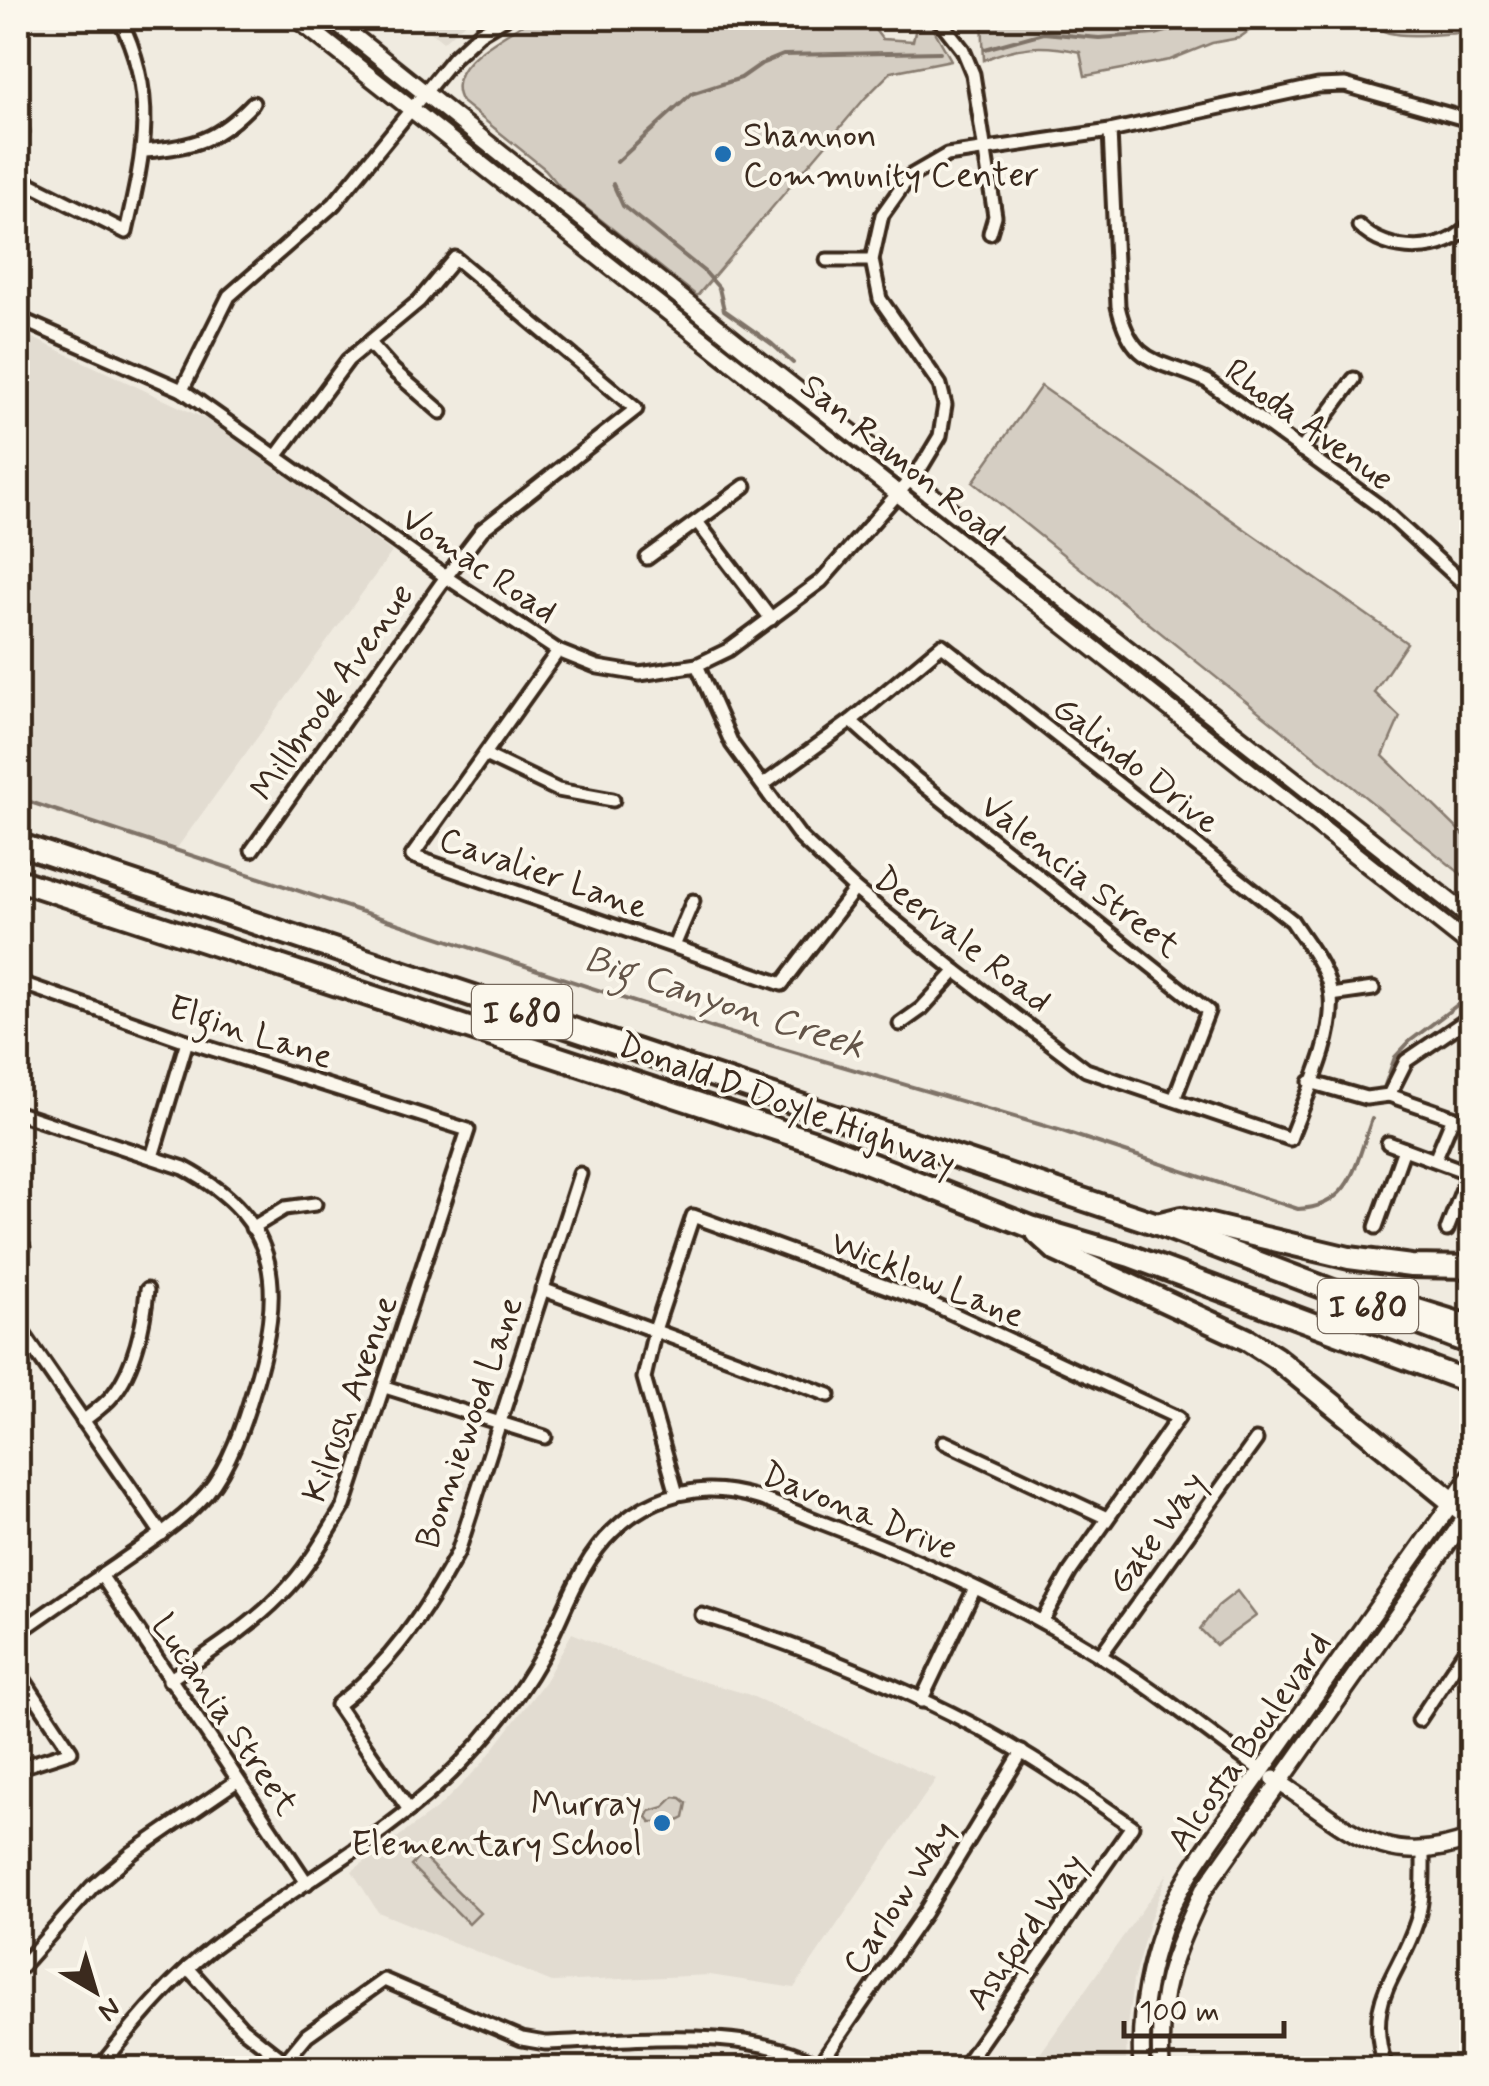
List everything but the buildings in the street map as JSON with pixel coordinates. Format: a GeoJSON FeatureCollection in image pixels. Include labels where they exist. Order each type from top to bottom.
{"type":"FeatureCollection","features":[{"type":"Feature","properties":{"kind":"highway","name":"Donald D Doyle Highway"},"geometry":{"type":"LineString","coordinates":[[18,844],[1157,1224],[1472,1344]]}},
{"type":"Feature","properties":{"kind":"highway","name":"Donald D Doyle Highway"},"geometry":{"type":"LineString","coordinates":[[18,880],[815,1142],[1031,1228],[1130,1256],[1472,1384]]}},
{"type":"Feature","properties":{"kind":"highway"},"geometry":{"type":"LineString","coordinates":[[1157,1224],[1181,1218],[1349,1258],[1410,1266],[1472,1267]]}},
{"type":"Feature","properties":{"kind":"highway"},"geometry":{"type":"LineString","coordinates":[[1031,1228],[1058,1250],[1248,1340],[1276,1358],[1465,1511]]}},
{"type":"Feature","properties":{"kind":"highway"},"geometry":{"type":"LineString","coordinates":[[1265,1267],[1306,1273],[1472,1327]]}},
{"type":"Feature","properties":{"kind":"main road","name":"San Ramon Road"},"geometry":{"type":"LineString","coordinates":[[296,18],[1472,947]]}},
{"type":"Feature","properties":{"kind":"main road","name":"San Ramon Road"},"geometry":{"type":"LineString","coordinates":[[331,18],[1472,919]]}},
{"type":"Feature","properties":{"kind":"main road","name":"Alcosta Boulevard"},"geometry":{"type":"LineString","coordinates":[[1160,2068],[1162,1991],[1203,1890],[1465,1511],[1472,1474]]}},
{"type":"Feature","properties":{"kind":"main road","name":"Alcosta Boulevard"},"geometry":{"type":"LineString","coordinates":[[1142,2068],[1140,2037],[1148,1983],[1164,1923],[1192,1873],[1262,1771],[1465,1511]]}},
{"type":"Feature","properties":{"kind":"main road","name":"Davona Drive"},"geometry":{"type":"LineString","coordinates":[[1262,1771],[1372,1844],[1424,1851],[1472,1838]]}},
{"type":"Feature","properties":{"kind":"street"},"geometry":{"type":"LineString","coordinates":[[18,178],[126,232],[144,150],[146,101],[133,45],[118,18]]}},
{"type":"Feature","properties":{"kind":"street"},"geometry":{"type":"LineString","coordinates":[[182,390],[229,296],[334,204],[467,44],[505,18]]}},
{"type":"Feature","properties":{"kind":"street"},"geometry":{"type":"LineString","coordinates":[[938,18],[963,50],[974,74],[996,216],[990,233]]}},
{"type":"Feature","properties":{"kind":"street"},"geometry":{"type":"LineString","coordinates":[[827,260],[872,260],[882,216],[909,178],[946,155],[1110,131],[1318,86],[1344,85],[1472,121]]}},
{"type":"Feature","properties":{"kind":"street"},"geometry":{"type":"LineString","coordinates":[[18,101],[22,132],[18,148]]}},
{"type":"Feature","properties":{"kind":"street"},"geometry":{"type":"LineString","coordinates":[[144,150],[188,147],[218,134],[253,103]]}},
{"type":"Feature","properties":{"kind":"street","name":"Rhoda Avenue"},"geometry":{"type":"LineString","coordinates":[[1110,131],[1118,306],[1124,330],[1141,353],[1165,368],[1207,381],[1379,506],[1472,591]]}},
{"type":"Feature","properties":{"kind":"street"},"geometry":{"type":"LineString","coordinates":[[1359,226],[1382,242],[1436,246],[1453,240],[1472,222]]}},
{"type":"Feature","properties":{"kind":"street","name":"Millbrook Avenue"},"geometry":{"type":"LineString","coordinates":[[252,850],[482,530],[636,409],[454,258],[419,301],[369,343]]}},
{"type":"Feature","properties":{"kind":"street","name":"Vomac Road"},"geometry":{"type":"LineString","coordinates":[[18,318],[182,390],[558,651],[598,666],[640,674],[696,665],[728,650],[821,581],[898,494],[940,436],[945,405],[940,385],[880,299],[872,260]]}},
{"type":"Feature","properties":{"kind":"street"},"geometry":{"type":"LineString","coordinates":[[278,454],[348,360],[369,343],[441,412]]}},
{"type":"Feature","properties":{"kind":"street"},"geometry":{"type":"LineString","coordinates":[[1301,450],[1354,379]]}},
{"type":"Feature","properties":{"kind":"street"},"geometry":{"type":"LineString","coordinates":[[647,558],[746,486]]}},
{"type":"Feature","properties":{"kind":"street"},"geometry":{"type":"LineString","coordinates":[[698,523],[771,619]]}},
{"type":"Feature","properties":{"kind":"street","name":"Galindo Drive"},"geometry":{"type":"LineString","coordinates":[[763,786],[851,721],[942,646],[1292,921],[1318,961],[1332,995]]}},
{"type":"Feature","properties":{"kind":"street","name":"Cavalier Lane"},"geometry":{"type":"LineString","coordinates":[[558,651],[412,856],[782,984],[855,889]]}},
{"type":"Feature","properties":{"kind":"street","name":"Deervale Road"},"geometry":{"type":"LineString","coordinates":[[696,665],[732,744],[801,838],[855,889],[1086,1070],[1290,1139],[1310,1082]]}},
{"type":"Feature","properties":{"kind":"street","name":"Valencia Street"},"geometry":{"type":"LineString","coordinates":[[851,721],[916,779],[1208,1010],[1175,1098]]}},
{"type":"Feature","properties":{"kind":"street"},"geometry":{"type":"LineString","coordinates":[[485,755],[558,790],[614,800]]}},
{"type":"Feature","properties":{"kind":"street"},"geometry":{"type":"LineString","coordinates":[[674,946],[693,901]]}},
{"type":"Feature","properties":{"kind":"street"},"geometry":{"type":"LineString","coordinates":[[900,1024],[921,1009],[956,970]]}},
{"type":"Feature","properties":{"kind":"street","name":"Elgin Lane"},"geometry":{"type":"LineString","coordinates":[[18,982],[468,1130]]}},
{"type":"Feature","properties":{"kind":"street"},"geometry":{"type":"LineString","coordinates":[[1372,989],[1332,995],[1327,1037],[1310,1082],[1366,1098],[1390,1095],[1472,1124]]}},
{"type":"Feature","properties":{"kind":"street"},"geometry":{"type":"LineString","coordinates":[[1390,1095],[1406,1061],[1472,1016]]}},
{"type":"Feature","properties":{"kind":"street"},"geometry":{"type":"LineString","coordinates":[[152,1157],[187,1040]]}},
{"type":"Feature","properties":{"kind":"street"},"geometry":{"type":"LineString","coordinates":[[18,1113],[184,1168],[209,1182],[234,1204],[265,1252],[272,1278],[273,1310],[258,1376],[225,1464],[208,1491],[162,1534],[18,1633]]}},
{"type":"Feature","properties":{"kind":"street"},"geometry":{"type":"LineString","coordinates":[[1435,1160],[1453,1117]]}},
{"type":"Feature","properties":{"kind":"street","name":"Kilrush Avenue"},"geometry":{"type":"LineString","coordinates":[[169,1680],[250,1624],[284,1593],[315,1554],[344,1506],[468,1130]]}},
{"type":"Feature","properties":{"kind":"street"},"geometry":{"type":"LineString","coordinates":[[1388,1143],[1470,1174],[1447,1230]]}},
{"type":"Feature","properties":{"kind":"street"},"geometry":{"type":"LineString","coordinates":[[1376,1227],[1404,1149]]}},
{"type":"Feature","properties":{"kind":"street","name":"Bonniewood Lane"},"geometry":{"type":"LineString","coordinates":[[409,1810],[337,1706],[366,1682],[402,1642],[458,1552],[580,1174]]}},
{"type":"Feature","properties":{"kind":"street"},"geometry":{"type":"LineString","coordinates":[[252,1228],[285,1208],[315,1204]]}},
{"type":"Feature","properties":{"kind":"street","name":"Wicklow Lane"},"geometry":{"type":"LineString","coordinates":[[677,1494],[644,1378],[694,1216],[928,1302],[1178,1418],[1070,1572],[1042,1622]]}},
{"type":"Feature","properties":{"kind":"street"},"geometry":{"type":"LineString","coordinates":[[542,1288],[829,1395]]}},
{"type":"Feature","properties":{"kind":"street"},"geometry":{"type":"LineString","coordinates":[[83,1422],[113,1395],[125,1375],[145,1318],[147,1290]]}},
{"type":"Feature","properties":{"kind":"street"},"geometry":{"type":"LineString","coordinates":[[18,1326],[162,1534]]}},
{"type":"Feature","properties":{"kind":"street"},"geometry":{"type":"LineString","coordinates":[[386,1387],[545,1437]]}},
{"type":"Feature","properties":{"kind":"street","name":"Gate Way"},"geometry":{"type":"LineString","coordinates":[[1100,1656],[1256,1440]]}},
{"type":"Feature","properties":{"kind":"street"},"geometry":{"type":"LineString","coordinates":[[944,1442],[1107,1518]]}},
{"type":"Feature","properties":{"kind":"street","name":"Davona Drive"},"geometry":{"type":"LineString","coordinates":[[99,2068],[157,1997],[188,1968],[409,1810],[462,1762],[523,1686],[592,1555],[613,1530],[641,1508],[677,1494],[723,1492],[773,1504],[868,1540],[1042,1622],[1100,1656],[1262,1771]]}},
{"type":"Feature","properties":{"kind":"street","name":"Lucania Street"},"geometry":{"type":"LineString","coordinates":[[100,1576],[307,1883]]}},
{"type":"Feature","properties":{"kind":"street"},"geometry":{"type":"LineString","coordinates":[[921,1701],[974,1590]]}},
{"type":"Feature","properties":{"kind":"street"},"geometry":{"type":"LineString","coordinates":[[702,1616],[784,1641],[921,1701],[1022,1752]]}},
{"type":"Feature","properties":{"kind":"street"},"geometry":{"type":"LineString","coordinates":[[1419,1720],[1467,1655],[1472,1640]]}},
{"type":"Feature","properties":{"kind":"street"},"geometry":{"type":"LineString","coordinates":[[18,1670],[71,1751],[18,1768]]}},
{"type":"Feature","properties":{"kind":"street","name":"Ashford Way"},"geometry":{"type":"LineString","coordinates":[[963,2068],[1132,1826],[1022,1752]]}},
{"type":"Feature","properties":{"kind":"street","name":"Carlow Way"},"geometry":{"type":"LineString","coordinates":[[820,2067],[925,1912],[1022,1752]]}},
{"type":"Feature","properties":{"kind":"street"},"geometry":{"type":"LineString","coordinates":[[18,1970],[92,1887],[132,1853],[236,1780]]}},
{"type":"Feature","properties":{"kind":"street"},"geometry":{"type":"LineString","coordinates":[[1386,2068],[1378,2017],[1385,1986],[1416,1923],[1424,1895],[1424,1851]]}},
{"type":"Feature","properties":{"kind":"street"},"geometry":{"type":"LineString","coordinates":[[188,1968],[242,2028],[289,2066],[306,2035],[384,1980],[522,2039],[545,2043],[732,2039],[782,2050],[820,2067]]}},
{"type":"Feature","properties":{"kind":"shaded area"},"geometry":{"type":"Polygon","coordinates":[[[413,18],[470,18],[443,42],[413,18]]]}},
{"type":"Feature","properties":{"kind":"shaded area"},"geometry":{"type":"Polygon","coordinates":[[[532,18],[866,18],[882,39],[913,41],[916,27],[929,21],[951,60],[891,72],[697,296],[562,189],[545,169],[462,102],[460,75],[468,63],[532,18]]]}},
{"type":"Feature","properties":{"kind":"shaded area"},"geometry":{"type":"Polygon","coordinates":[[[1266,18],[1239,38],[1212,43],[1170,60],[1085,76],[1080,52],[1067,49],[1019,49],[984,60],[982,20],[1266,18]]]}},
{"type":"Feature","properties":{"kind":"shaded area"},"geometry":{"type":"Polygon","coordinates":[[[1361,18],[1471,18],[1471,43],[1460,33],[1395,34],[1361,18]]]}},
{"type":"Feature","properties":{"kind":"shaded area"},"geometry":{"type":"Polygon","coordinates":[[[18,331],[216,424],[392,552],[177,848],[18,797],[18,331]]]}},
{"type":"Feature","properties":{"kind":"shaded area"},"geometry":{"type":"Polygon","coordinates":[[[1041,386],[1407,643],[1374,692],[1400,717],[1383,756],[1471,842],[1471,882],[973,482],[1041,386]]]}},
{"type":"Feature","properties":{"kind":"shaded area"},"geometry":{"type":"Polygon","coordinates":[[[1237,1591],[1256,1616],[1216,1645],[1200,1629],[1218,1606],[1237,1591]]]}},
{"type":"Feature","properties":{"kind":"shaded area","name":"Murray Elementary School"},"geometry":{"type":"Polygon","coordinates":[[[572,1633],[659,1669],[747,1694],[936,1779],[794,1988],[710,1975],[552,1982],[378,1912],[352,1871],[439,1807],[481,1765],[545,1681],[572,1633]]]}},
{"type":"Feature","properties":{"kind":"shaded area"},"geometry":{"type":"Polygon","coordinates":[[[674,1797],[687,1803],[684,1818],[676,1822],[651,1822],[647,1817],[650,1811],[664,1807],[674,1797]]]}},
{"type":"Feature","properties":{"kind":"shaded area"},"geometry":{"type":"Polygon","coordinates":[[[421,1855],[480,1913],[469,1924],[411,1866],[421,1855]]]}},
{"type":"Feature","properties":{"kind":"shaded area"},"geometry":{"type":"Polygon","coordinates":[[[1168,1873],[1133,1981],[1126,2068],[1030,2068],[1168,1873]]]}},
{"type":"Feature","properties":{"kind":"waterway"},"geometry":{"type":"LineString","coordinates":[[985,49],[1043,33],[1099,38],[1155,34],[1217,18]]}},
{"type":"Feature","properties":{"kind":"waterway"},"geometry":{"type":"LineString","coordinates":[[1400,18],[1472,25]]}},
{"type":"Feature","properties":{"kind":"waterway"},"geometry":{"type":"LineString","coordinates":[[617,162],[691,94],[741,78],[783,55],[940,52]]}},
{"type":"Feature","properties":{"kind":"waterway"},"geometry":{"type":"LineString","coordinates":[[613,184],[623,206],[706,273],[719,288],[724,310],[793,363]]}},
{"type":"Feature","properties":{"kind":"waterway","name":"Big Canyon Creek"},"geometry":{"type":"LineString","coordinates":[[18,798],[716,1029],[1062,1131],[1298,1209],[1331,1200],[1341,1191],[1350,1179],[1372,1119]]}},
{"type":"Feature","properties":{"kind":"waterway","name":"Big Canyon Creek"},"geometry":{"type":"LineString","coordinates":[[1384,1088],[1395,1057],[1469,996]]}},
{"type":"Feature","properties":{"kind":"place","name":"Shannon Community Center"},"geometry":{"type":"Point","coordinates":[723,154]}},
{"type":"Feature","properties":{"kind":"place","name":"Murray Elementary School"},"geometry":{"type":"Point","coordinates":[662,1823]}}]}
